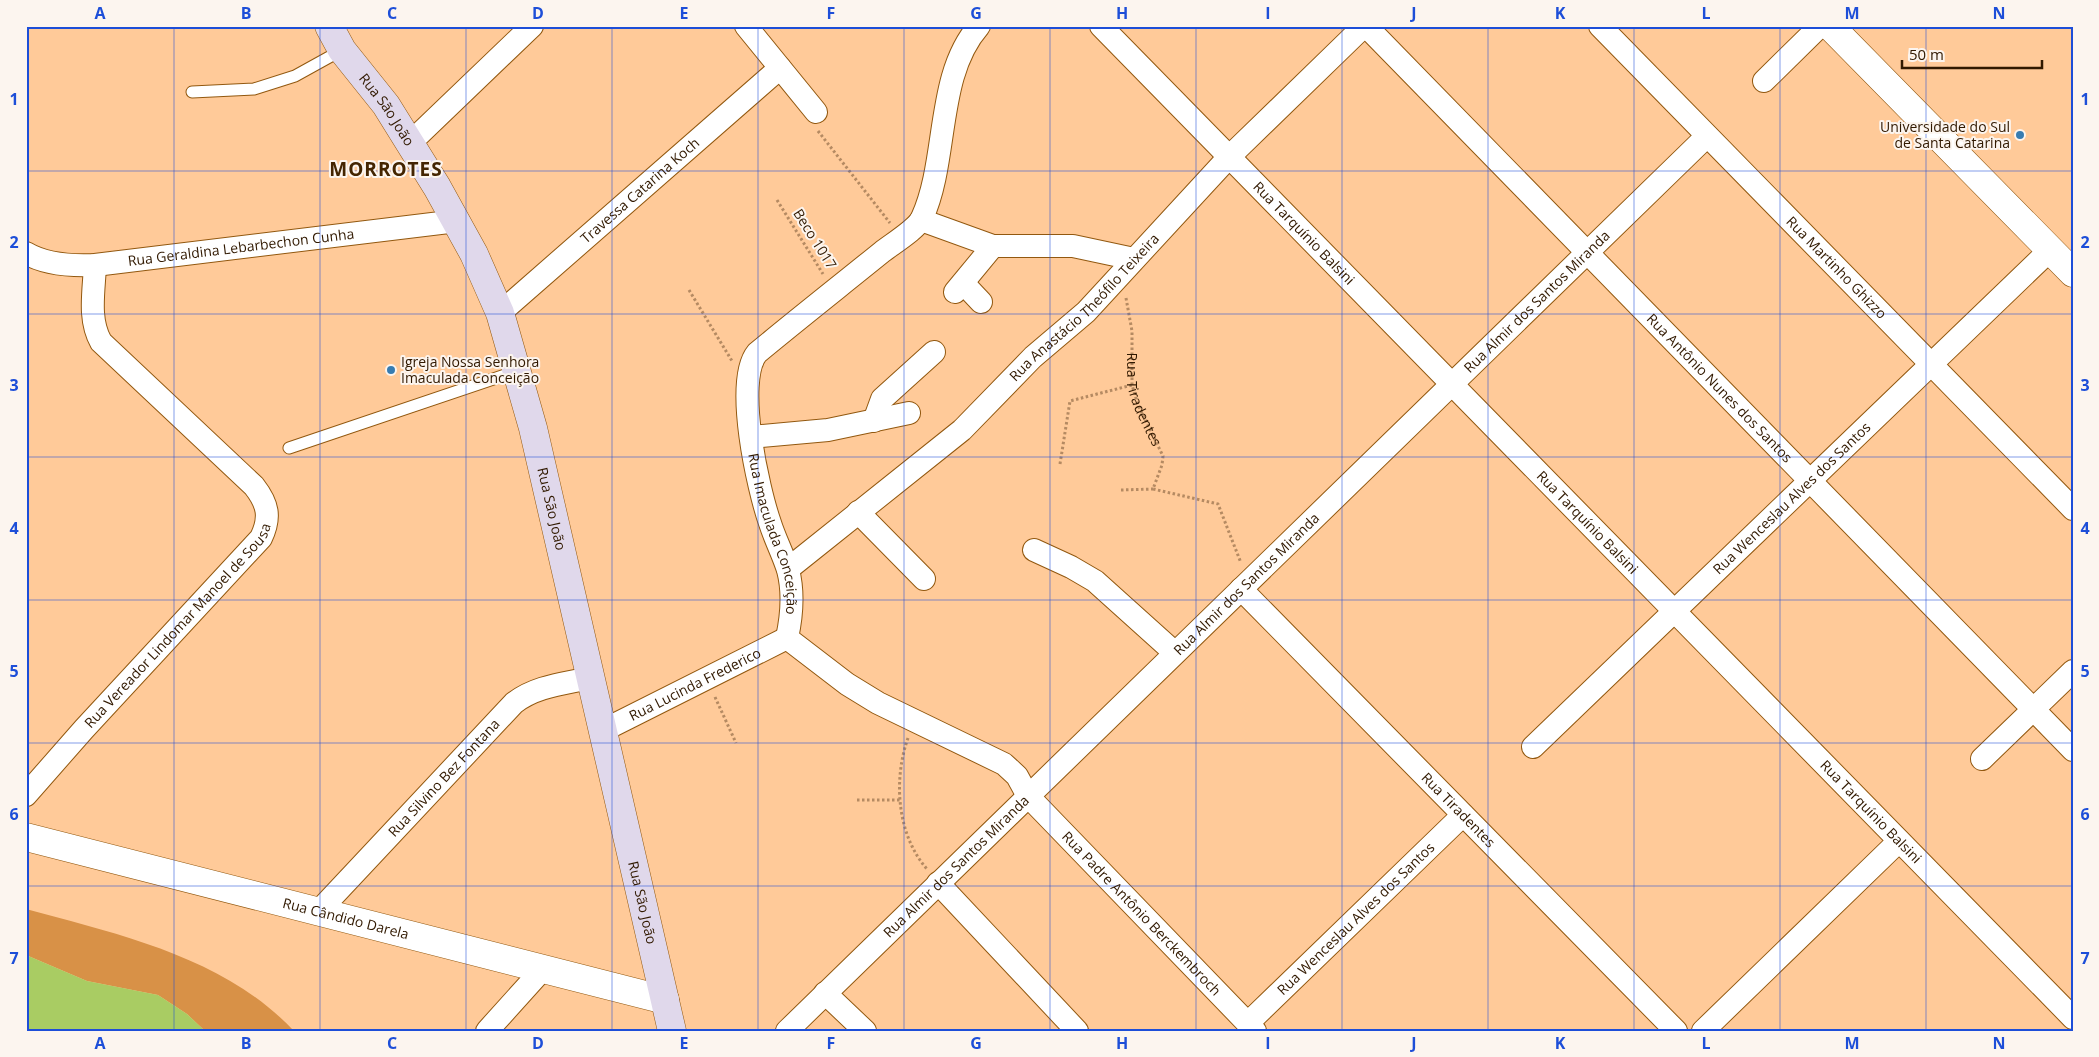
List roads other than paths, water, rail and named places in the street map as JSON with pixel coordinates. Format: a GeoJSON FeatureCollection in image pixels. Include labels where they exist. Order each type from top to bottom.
{"type":"FeatureCollection","features":[{"type":"Feature","properties":{"kind":"main road","name":"Rua São João"},"geometry":{"type":"LineString","coordinates":[[329,26],[342,50],[386,105],[457,221],[500,313],[517,371],[672,1031]]}},
{"type":"Feature","properties":{"kind":"street"},"geometry":{"type":"LineString","coordinates":[[410,143],[532,26]]}},
{"type":"Feature","properties":{"kind":"street"},"geometry":{"type":"LineString","coordinates":[[746,26],[816,112]]}},
{"type":"Feature","properties":{"kind":"street"},"geometry":{"type":"LineString","coordinates":[[979,26],[965,45],[958,64],[950,91],[937,172],[921,220],[993,246],[1073,246],[1127,267]]}},
{"type":"Feature","properties":{"kind":"street","name":"Rua Tarquínio Balsini"},"geometry":{"type":"LineString","coordinates":[[1101,26],[2073,1018]]}},
{"type":"Feature","properties":{"kind":"street","name":"Rua Anastácio Theófilo Teixeira"},"geometry":{"type":"LineString","coordinates":[[788,569],[962,430],[1033,357],[1086,312],[1229,157],[1365,26]]}},
{"type":"Feature","properties":{"kind":"street","name":"Rua Antônio Nunes dos Santos"},"geometry":{"type":"LineString","coordinates":[[1365,26],[2073,750]]}},
{"type":"Feature","properties":{"kind":"street","name":"Rua Martinho Ghizzo"},"geometry":{"type":"LineString","coordinates":[[1600,26],[2073,509]]}},
{"type":"Feature","properties":{"kind":"street"},"geometry":{"type":"LineString","coordinates":[[1764,80],[1820,26]]}},
{"type":"Feature","properties":{"kind":"street"},"geometry":{"type":"LineString","coordinates":[[1830,26],[2073,273]]}},
{"type":"Feature","properties":{"kind":"street","name":"Travessa Catarina Koch"},"geometry":{"type":"LineString","coordinates":[[500,313],[780,68]]}},
{"type":"Feature","properties":{"kind":"street","name":"Rua Almir dos Santos Miranda"},"geometry":{"type":"LineString","coordinates":[[787,1031],[1707,136]]}},
{"type":"Feature","properties":{"kind":"street","name":"Rua Imaculada Conceição"},"geometry":{"type":"LineString","coordinates":[[921,220],[757,353],[748,367],[751,437],[764,503],[788,569],[792,591],[792,613],[787,638],[847,684],[914,722],[980,751],[1004,764],[1017,776],[1028,796]]}},
{"type":"Feature","properties":{"kind":"street","name":"Rua Geraldina Lebarbechon Cunha"},"geometry":{"type":"LineString","coordinates":[[26,252],[33,257],[58,263],[95,265],[457,221]]}},
{"type":"Feature","properties":{"kind":"street"},"geometry":{"type":"LineString","coordinates":[[981,302],[959,288],[993,246]]}},
{"type":"Feature","properties":{"kind":"street","name":"Rua Wenceslau Alves dos Santos"},"geometry":{"type":"LineString","coordinates":[[1533,747],[2050,250]]}},
{"type":"Feature","properties":{"kind":"street","name":"Rua Vereador Lindomar Manoel de Sousa"},"geometry":{"type":"LineString","coordinates":[[26,794],[261,538],[268,524],[268,509],[263,497],[254,486],[101,342],[94,330],[93,320],[95,265]]}},
{"type":"Feature","properties":{"kind":"street"},"geometry":{"type":"LineString","coordinates":[[874,421],[882,399],[934,352]]}},
{"type":"Feature","properties":{"kind":"street"},"geometry":{"type":"LineString","coordinates":[[751,437],[828,430],[909,413]]}},
{"type":"Feature","properties":{"kind":"street"},"geometry":{"type":"LineString","coordinates":[[858,512],[924,579]]}},
{"type":"Feature","properties":{"kind":"street"},"geometry":{"type":"LineString","coordinates":[[1034,550],[1071,567],[1095,581],[1175,653]]}},
{"type":"Feature","properties":{"kind":"street","name":"Rua Tiradentes"},"geometry":{"type":"LineString","coordinates":[[1244,586],[1463,815],[1676,1031]]}},
{"type":"Feature","properties":{"kind":"street","name":"Rua Lucinda Frederico"},"geometry":{"type":"LineString","coordinates":[[602,731],[787,638]]}},
{"type":"Feature","properties":{"kind":"street"},"geometry":{"type":"LineString","coordinates":[[1982,759],[2073,671]]}},
{"type":"Feature","properties":{"kind":"street","name":"Rua Silvino Bez Fontana"},"geometry":{"type":"LineString","coordinates":[[318,912],[514,703],[525,694],[539,688],[590,678]]}},
{"type":"Feature","properties":{"kind":"street","name":"Rua Padre Antônio Berckembroch"},"geometry":{"type":"LineString","coordinates":[[1028,796],[1251,1027]]}},
{"type":"Feature","properties":{"kind":"street","name":"Rua Wenceslau Alves dos Santos"},"geometry":{"type":"LineString","coordinates":[[1251,1027],[1463,815]]}},
{"type":"Feature","properties":{"kind":"street","name":"Rua Cândido Darela"},"geometry":{"type":"LineString","coordinates":[[26,837],[665,1000]]}},
{"type":"Feature","properties":{"kind":"street"},"geometry":{"type":"LineString","coordinates":[[1703,1031],[1899,842]]}},
{"type":"Feature","properties":{"kind":"street"},"geometry":{"type":"LineString","coordinates":[[938,883],[1078,1031]]}},
{"type":"Feature","properties":{"kind":"street"},"geometry":{"type":"LineString","coordinates":[[487,1031],[543,969]]}},
{"type":"Feature","properties":{"kind":"street"},"geometry":{"type":"LineString","coordinates":[[825,993],[865,1031]]}},
{"type":"Feature","properties":{"kind":"lane"},"geometry":{"type":"LineString","coordinates":[[192,92],[254,89],[295,76],[342,50]]}},
{"type":"Feature","properties":{"kind":"lane"},"geometry":{"type":"LineString","coordinates":[[289,448],[517,371]]}},
{"type":"Feature","properties":{"kind":"place","name":"Universidade do Sul de Santa Catarina"},"geometry":{"type":"Point","coordinates":[2020,135]}},
{"type":"Feature","properties":{"kind":"place","name":"Igreja Nossa Senhora Imaculada Conceição"},"geometry":{"type":"Point","coordinates":[391,370]}},
{"type":"Feature","properties":{"kind":"district","name":"MORROTES"},"geometry":{"type":"Point","coordinates":[386,169]}}]}
